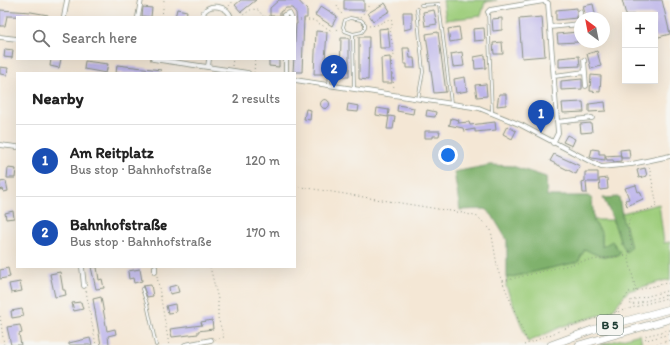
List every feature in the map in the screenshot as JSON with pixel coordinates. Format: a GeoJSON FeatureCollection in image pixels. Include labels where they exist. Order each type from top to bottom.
{"type":"FeatureCollection","features":[{"type":"Feature","properties":{"kind":"highway","name":"B 5"},"geometry":{"type":"LineString","coordinates":[[550,345],[592,330],[670,309]]}},
{"type":"Feature","properties":{"kind":"highway","name":"B 5"},"geometry":{"type":"LineString","coordinates":[[579,345],[670,319]]}},
{"type":"Feature","properties":{"kind":"street"},"geometry":{"type":"LineString","coordinates":[[64,16],[67,0]]}},
{"type":"Feature","properties":{"kind":"street"},"geometry":{"type":"LineString","coordinates":[[138,16],[141,0]]}},
{"type":"Feature","properties":{"kind":"street"},"geometry":{"type":"LineString","coordinates":[[488,12],[490,10],[546,1],[549,5],[558,133],[553,143]]}},
{"type":"Feature","properties":{"kind":"street"},"geometry":{"type":"LineString","coordinates":[[205,16],[204,13],[209,8],[220,7],[226,10],[230,16]]}},
{"type":"Feature","properties":{"kind":"street"},"geometry":{"type":"LineString","coordinates":[[550,27],[574,25]]}},
{"type":"Feature","properties":{"kind":"street"},"geometry":{"type":"LineString","coordinates":[[0,36],[16,39]]}},
{"type":"Feature","properties":{"kind":"street"},"geometry":{"type":"LineString","coordinates":[[160,60],[242,72]]}},
{"type":"Feature","properties":{"kind":"street"},"geometry":{"type":"LineString","coordinates":[[208,67],[209,60]]}},
{"type":"Feature","properties":{"kind":"street"},"geometry":{"type":"LineString","coordinates":[[286,60],[286,72]]}},
{"type":"Feature","properties":{"kind":"street"},"geometry":{"type":"LineString","coordinates":[[584,60],[586,86]]}},
{"type":"Feature","properties":{"kind":"street"},"geometry":{"type":"LineString","coordinates":[[554,76],[584,72]]}},
{"type":"Feature","properties":{"kind":"street"},"geometry":{"type":"LineString","coordinates":[[296,80],[451,104],[492,112],[601,167],[614,167],[670,156]]}},
{"type":"Feature","properties":{"kind":"street"},"geometry":{"type":"LineString","coordinates":[[557,122],[592,118]]}},
{"type":"Feature","properties":{"kind":"street"},"geometry":{"type":"LineString","coordinates":[[0,145],[16,147]]}},
{"type":"Feature","properties":{"kind":"street"},"geometry":{"type":"LineString","coordinates":[[82,268],[84,286]]}},
{"type":"Feature","properties":{"kind":"street"},"geometry":{"type":"LineString","coordinates":[[185,345],[211,340]]}},
{"type":"Feature","properties":{"kind":"lane"},"geometry":{"type":"LineString","coordinates":[[421,5],[439,4],[451,104]]}},
{"type":"Feature","properties":{"kind":"lane"},"geometry":{"type":"LineString","coordinates":[[417,9],[423,72],[418,99]]}},
{"type":"Feature","properties":{"kind":"lane"},"geometry":{"type":"LineString","coordinates":[[488,12],[492,112]]}},
{"type":"Feature","properties":{"kind":"lane"},"geometry":{"type":"LineString","coordinates":[[350,18],[360,19],[365,27],[362,32],[353,34],[345,31],[343,26],[345,20],[350,18]]}},
{"type":"Feature","properties":{"kind":"lane"},"geometry":{"type":"LineString","coordinates":[[353,34],[354,89]]}},
{"type":"Feature","properties":{"kind":"lane"},"geometry":{"type":"LineString","coordinates":[[329,85],[330,72]]}},
{"type":"Feature","properties":{"kind":"lane"},"geometry":{"type":"LineString","coordinates":[[142,290],[147,304],[156,345]]}},
{"type":"Feature","properties":{"kind":"path"},"geometry":{"type":"LineString","coordinates":[[162,16],[164,0]]}},
{"type":"Feature","properties":{"kind":"path"},"geometry":{"type":"LineString","coordinates":[[226,10],[234,0]]}},
{"type":"Feature","properties":{"kind":"path"},"geometry":{"type":"LineString","coordinates":[[360,19],[369,5]]}},
{"type":"Feature","properties":{"kind":"path"},"geometry":{"type":"LineString","coordinates":[[296,20],[313,20],[332,31],[343,26],[344,17],[337,6]]}},
{"type":"Feature","properties":{"kind":"path"},"geometry":{"type":"LineString","coordinates":[[242,16],[252,9],[258,10],[263,16]]}},
{"type":"Feature","properties":{"kind":"path"},"geometry":{"type":"LineString","coordinates":[[365,27],[377,25],[389,18],[392,21],[392,27],[390,29],[394,56],[392,58],[394,95]]}},
{"type":"Feature","properties":{"kind":"path"},"geometry":{"type":"LineString","coordinates":[[231,70],[233,60]]}},
{"type":"Feature","properties":{"kind":"path"},"geometry":{"type":"LineString","coordinates":[[254,72],[255,60]]}},
{"type":"Feature","properties":{"kind":"path"},"geometry":{"type":"LineString","coordinates":[[636,291],[628,255],[632,247],[628,229],[629,220],[634,213],[654,208],[657,205],[648,161]]}},
{"type":"Feature","properties":{"kind":"path"},"geometry":{"type":"LineString","coordinates":[[296,186],[478,217],[491,230],[496,261],[528,343]]}},
{"type":"Feature","properties":{"kind":"path"},"geometry":{"type":"LineString","coordinates":[[503,281],[585,261],[628,255]]}},
{"type":"Feature","properties":{"kind":"path"},"geometry":{"type":"LineString","coordinates":[[210,268],[218,299],[218,318],[224,337],[211,340]]}},
{"type":"Feature","properties":{"kind":"path"},"geometry":{"type":"LineString","coordinates":[[155,269],[169,345]]}},
{"type":"Feature","properties":{"kind":"path"},"geometry":{"type":"LineString","coordinates":[[616,312],[629,292],[667,283],[670,284]]}},
{"type":"Feature","properties":{"kind":"path"},"geometry":{"type":"LineString","coordinates":[[84,286],[96,345]]}},
{"type":"Feature","properties":{"kind":"path"},"geometry":{"type":"LineString","coordinates":[[670,290],[630,301],[631,305],[670,294]]}},
{"type":"Feature","properties":{"kind":"path"},"geometry":{"type":"LineString","coordinates":[[666,295],[670,309]]}},
{"type":"Feature","properties":{"kind":"path"},"geometry":{"type":"LineString","coordinates":[[524,345],[579,323],[670,297]]}},
{"type":"Feature","properties":{"kind":"path"},"geometry":{"type":"LineString","coordinates":[[0,316],[4,345]]}},
{"type":"Feature","properties":{"kind":"path"},"geometry":{"type":"LineString","coordinates":[[670,330],[645,336],[646,340],[670,334]]}},
{"type":"Feature","properties":{"kind":"path"},"geometry":{"type":"LineString","coordinates":[[653,345],[670,340]]}},
{"type":"Feature","properties":{"kind":"green space"},"geometry":{"type":"Polygon","coordinates":[[[443,0],[497,0],[485,2],[481,16],[446,20],[443,0]]]}},
{"type":"Feature","properties":{"kind":"green space"},"geometry":{"type":"Polygon","coordinates":[[[490,165],[512,166],[546,177],[547,196],[588,196],[592,199],[594,222],[602,233],[602,247],[612,241],[620,252],[618,255],[601,256],[585,249],[578,262],[507,278],[507,240],[492,215],[485,209],[460,210],[454,172],[490,165]]]}},
{"type":"Feature","properties":{"kind":"green space"},"geometry":{"type":"Polygon","coordinates":[[[619,197],[623,222],[626,226],[631,248],[626,252],[603,198],[619,197]]]}},
{"type":"Feature","properties":{"kind":"green space"},"geometry":{"type":"Polygon","coordinates":[[[659,204],[664,243],[670,242],[670,281],[666,280],[628,291],[611,312],[563,326],[528,342],[506,286],[507,278],[578,262],[585,249],[601,255],[618,255],[602,247],[602,233],[593,220],[612,220],[618,231],[620,243],[622,213],[659,204]]]}},
{"type":"Feature","properties":{"kind":"green space"},"geometry":{"type":"Polygon","coordinates":[[[640,334],[642,345],[600,345],[640,334]]]}},
{"type":"Feature","properties":{"kind":"building"},"geometry":{"type":"Polygon","coordinates":[[[241,0],[256,0],[241,12],[235,5],[241,0]]]}},
{"type":"Feature","properties":{"kind":"building"},"geometry":{"type":"Polygon","coordinates":[[[279,0],[298,0],[307,10],[307,18],[304,18],[302,72],[293,72],[294,60],[296,60],[296,13],[292,8],[286,8],[280,12],[280,16],[270,16],[270,8],[279,0]]]}},
{"type":"Feature","properties":{"kind":"building"},"geometry":{"type":"Polygon","coordinates":[[[344,0],[364,0],[364,10],[344,10],[344,0]]]}},
{"type":"Feature","properties":{"kind":"building"},"geometry":{"type":"Polygon","coordinates":[[[622,0],[662,0],[670,34],[658,37],[658,12],[625,12],[622,0]]]}},
{"type":"Feature","properties":{"kind":"building"},"geometry":{"type":"Polygon","coordinates":[[[385,3],[390,11],[373,21],[368,13],[385,3]]]}},
{"type":"Feature","properties":{"kind":"building"},"geometry":{"type":"Polygon","coordinates":[[[593,4],[595,12],[584,12],[583,6],[593,4]]]}},
{"type":"Feature","properties":{"kind":"building"},"geometry":{"type":"Polygon","coordinates":[[[321,6],[337,16],[332,26],[315,15],[321,6]]]}},
{"type":"Feature","properties":{"kind":"building"},"geometry":{"type":"Polygon","coordinates":[[[143,7],[152,8],[151,16],[142,16],[143,7]]]}},
{"type":"Feature","properties":{"kind":"building"},"geometry":{"type":"Polygon","coordinates":[[[577,8],[577,12],[574,12],[574,18],[556,20],[556,10],[577,8]]]}},
{"type":"Feature","properties":{"kind":"building"},"geometry":{"type":"Polygon","coordinates":[[[177,9],[187,11],[186,16],[175,16],[177,9]]]}},
{"type":"Feature","properties":{"kind":"building"},"geometry":{"type":"Polygon","coordinates":[[[0,10],[31,12],[48,15],[7,16],[5,26],[0,26],[0,10]]]}},
{"type":"Feature","properties":{"kind":"building"},"geometry":{"type":"Polygon","coordinates":[[[434,10],[437,24],[425,26],[423,12],[434,10]]]}},
{"type":"Feature","properties":{"kind":"building"},"geometry":{"type":"Polygon","coordinates":[[[403,12],[412,12],[412,28],[404,30],[403,12]]]}},
{"type":"Feature","properties":{"kind":"building"},"geometry":{"type":"Polygon","coordinates":[[[542,17],[545,56],[522,58],[519,19],[542,17]]]}},
{"type":"Feature","properties":{"kind":"building"},"geometry":{"type":"Polygon","coordinates":[[[502,18],[502,30],[493,31],[492,19],[502,18]]]}},
{"type":"Feature","properties":{"kind":"building"},"geometry":{"type":"Polygon","coordinates":[[[459,27],[461,40],[450,42],[448,29],[459,27]]]}},
{"type":"Feature","properties":{"kind":"building"},"geometry":{"type":"Polygon","coordinates":[[[388,28],[390,48],[380,48],[379,29],[388,28]]]}},
{"type":"Feature","properties":{"kind":"building"},"geometry":{"type":"Polygon","coordinates":[[[484,28],[485,40],[474,41],[473,29],[484,28]]]}},
{"type":"Feature","properties":{"kind":"building"},"geometry":{"type":"Polygon","coordinates":[[[316,31],[327,32],[324,74],[314,74],[316,31]]]}},
{"type":"Feature","properties":{"kind":"building"},"geometry":{"type":"Polygon","coordinates":[[[438,32],[446,92],[434,93],[426,34],[438,32]]]}},
{"type":"Feature","properties":{"kind":"building"},"geometry":{"type":"Polygon","coordinates":[[[574,32],[574,42],[558,43],[557,34],[574,32]]]}},
{"type":"Feature","properties":{"kind":"building"},"geometry":{"type":"Polygon","coordinates":[[[359,37],[369,37],[368,80],[359,79],[359,37]]]}},
{"type":"Feature","properties":{"kind":"building"},"geometry":{"type":"Polygon","coordinates":[[[341,38],[349,38],[349,77],[340,77],[341,38]]]}},
{"type":"Feature","properties":{"kind":"building"},"geometry":{"type":"Polygon","coordinates":[[[502,42],[503,54],[494,54],[493,43],[502,42]]]}},
{"type":"Feature","properties":{"kind":"building"},"geometry":{"type":"Polygon","coordinates":[[[403,48],[409,48],[410,58],[414,58],[415,68],[407,68],[407,64],[404,64],[403,48]]]}},
{"type":"Feature","properties":{"kind":"building"},"geometry":{"type":"Polygon","coordinates":[[[5,49],[13,50],[12,58],[4,57],[5,49]]]}},
{"type":"Feature","properties":{"kind":"building"},"geometry":{"type":"Polygon","coordinates":[[[597,51],[601,66],[591,69],[587,54],[597,51]]]}},
{"type":"Feature","properties":{"kind":"building"},"geometry":{"type":"Polygon","coordinates":[[[462,52],[464,66],[453,67],[451,54],[462,52]]]}},
{"type":"Feature","properties":{"kind":"building"},"geometry":{"type":"Polygon","coordinates":[[[485,55],[486,68],[475,69],[474,57],[485,55]]]}},
{"type":"Feature","properties":{"kind":"building"},"geometry":{"type":"Polygon","coordinates":[[[579,56],[580,66],[559,67],[559,58],[579,56]]]}},
{"type":"Feature","properties":{"kind":"building"},"geometry":{"type":"Polygon","coordinates":[[[390,57],[392,83],[382,83],[381,58],[390,57]]]}},
{"type":"Feature","properties":{"kind":"building"},"geometry":{"type":"Polygon","coordinates":[[[51,60],[61,60],[59,68],[50,66],[51,60]]]}},
{"type":"Feature","properties":{"kind":"building"},"geometry":{"type":"Polygon","coordinates":[[[269,60],[279,60],[279,67],[269,66],[269,60]]]}},
{"type":"Feature","properties":{"kind":"building"},"geometry":{"type":"Polygon","coordinates":[[[85,61],[108,64],[106,72],[84,69],[85,61]]]}},
{"type":"Feature","properties":{"kind":"building"},"geometry":{"type":"Polygon","coordinates":[[[117,65],[161,70],[160,72],[116,72],[117,65]]]}},
{"type":"Feature","properties":{"kind":"building"},"geometry":{"type":"Polygon","coordinates":[[[0,67],[8,68],[7,75],[0,74],[0,67]]]}},
{"type":"Feature","properties":{"kind":"building"},"geometry":{"type":"Polygon","coordinates":[[[591,75],[601,76],[600,92],[590,91],[591,75]]]}},
{"type":"Feature","properties":{"kind":"building"},"geometry":{"type":"Polygon","coordinates":[[[465,77],[467,91],[456,93],[454,79],[465,77]]]}},
{"type":"Feature","properties":{"kind":"building"},"geometry":{"type":"Polygon","coordinates":[[[582,79],[582,89],[561,90],[561,81],[582,79]]]}},
{"type":"Feature","properties":{"kind":"building"},"geometry":{"type":"Polygon","coordinates":[[[486,84],[487,96],[477,97],[475,85],[486,84]]]}},
{"type":"Feature","properties":{"kind":"building"},"geometry":{"type":"Polygon","coordinates":[[[499,94],[506,94],[506,105],[497,106],[499,94]]]}},
{"type":"Feature","properties":{"kind":"building"},"geometry":{"type":"Polygon","coordinates":[[[325,99],[330,104],[325,109],[320,104],[325,99]]]}},
{"type":"Feature","properties":{"kind":"building"},"geometry":{"type":"Polygon","coordinates":[[[583,102],[584,112],[563,113],[562,103],[583,102]]]}},
{"type":"Feature","properties":{"kind":"building"},"geometry":{"type":"Polygon","coordinates":[[[605,102],[606,111],[589,112],[589,104],[605,102]]]}},
{"type":"Feature","properties":{"kind":"building"},"geometry":{"type":"Polygon","coordinates":[[[348,104],[359,106],[358,112],[347,111],[348,104]]]}},
{"type":"Feature","properties":{"kind":"building"},"geometry":{"type":"Polygon","coordinates":[[[398,105],[414,108],[413,114],[397,111],[398,105]]]}},
{"type":"Feature","properties":{"kind":"building"},"geometry":{"type":"Polygon","coordinates":[[[377,108],[389,110],[388,117],[376,115],[377,108]]]}},
{"type":"Feature","properties":{"kind":"building"},"geometry":{"type":"Polygon","coordinates":[[[306,109],[311,110],[310,120],[304,119],[306,109]]]}},
{"type":"Feature","properties":{"kind":"building"},"geometry":{"type":"Polygon","coordinates":[[[427,110],[436,112],[435,117],[426,116],[427,110]]]}},
{"type":"Feature","properties":{"kind":"building"},"geometry":{"type":"Polygon","coordinates":[[[389,116],[395,117],[393,129],[387,129],[389,116]]]}},
{"type":"Feature","properties":{"kind":"building"},"geometry":{"type":"Polygon","coordinates":[[[451,118],[459,120],[458,123],[469,122],[470,125],[495,122],[496,130],[475,132],[475,129],[464,131],[463,128],[448,125],[450,124],[451,118]]]}},
{"type":"Feature","properties":{"kind":"building"},"geometry":{"type":"Polygon","coordinates":[[[591,123],[592,132],[581,133],[580,124],[591,123]]]}},
{"type":"Feature","properties":{"kind":"building"},"geometry":{"type":"Polygon","coordinates":[[[507,126],[516,131],[512,139],[503,134],[507,126]]]}},
{"type":"Feature","properties":{"kind":"building"},"geometry":{"type":"Polygon","coordinates":[[[425,131],[440,131],[439,136],[425,138],[425,131]]]}},
{"type":"Feature","properties":{"kind":"building"},"geometry":{"type":"Polygon","coordinates":[[[567,135],[575,139],[572,146],[563,142],[567,135]]]}},
{"type":"Feature","properties":{"kind":"building"},"geometry":{"type":"Polygon","coordinates":[[[592,149],[599,150],[599,154],[605,154],[605,160],[590,157],[592,149]]]}},
{"type":"Feature","properties":{"kind":"building"},"geometry":{"type":"Polygon","coordinates":[[[629,149],[630,158],[621,158],[620,150],[629,149]]]}},
{"type":"Feature","properties":{"kind":"building"},"geometry":{"type":"Polygon","coordinates":[[[554,154],[580,166],[576,174],[550,161],[554,154]]]}},
{"type":"Feature","properties":{"kind":"building"},"geometry":{"type":"Polygon","coordinates":[[[621,155],[621,161],[614,162],[613,160],[607,160],[605,156],[621,155]]]}},
{"type":"Feature","properties":{"kind":"building"},"geometry":{"type":"Polygon","coordinates":[[[8,168],[16,169],[15,178],[7,178],[8,168]]]}},
{"type":"Feature","properties":{"kind":"building"},"geometry":{"type":"Polygon","coordinates":[[[645,168],[647,176],[639,178],[637,170],[645,168]]]}},
{"type":"Feature","properties":{"kind":"building"},"geometry":{"type":"Polygon","coordinates":[[[585,172],[598,172],[598,182],[586,182],[587,193],[583,193],[582,182],[585,181],[585,172]]]}},
{"type":"Feature","properties":{"kind":"building"},"geometry":{"type":"Polygon","coordinates":[[[607,178],[608,189],[600,190],[599,179],[607,178]]]}},
{"type":"Feature","properties":{"kind":"building"},"geometry":{"type":"Polygon","coordinates":[[[6,181],[8,191],[4,192],[3,189],[0,190],[0,182],[6,181]]]}},
{"type":"Feature","properties":{"kind":"building"},"geometry":{"type":"Polygon","coordinates":[[[636,185],[638,192],[640,191],[643,199],[627,206],[625,200],[629,199],[625,188],[636,185]]]}},
{"type":"Feature","properties":{"kind":"building"},"geometry":{"type":"Polygon","coordinates":[[[13,211],[14,218],[6,219],[5,213],[13,211]]]}},
{"type":"Feature","properties":{"kind":"building"},"geometry":{"type":"Polygon","coordinates":[[[8,268],[10,277],[0,279],[0,270],[8,268]]]}},
{"type":"Feature","properties":{"kind":"building"},"geometry":{"type":"Polygon","coordinates":[[[91,268],[97,268],[99,280],[102,279],[104,288],[96,289],[91,268]]]}},
{"type":"Feature","properties":{"kind":"building"},"geometry":{"type":"Polygon","coordinates":[[[140,269],[142,281],[134,283],[133,278],[129,279],[128,271],[140,269]]]}},
{"type":"Feature","properties":{"kind":"building"},"geometry":{"type":"Polygon","coordinates":[[[60,272],[63,290],[65,290],[66,295],[55,297],[50,274],[60,272]]]}},
{"type":"Feature","properties":{"kind":"building"},"geometry":{"type":"Polygon","coordinates":[[[20,282],[22,291],[11,293],[9,284],[20,282]]]}},
{"type":"Feature","properties":{"kind":"building"},"geometry":{"type":"Polygon","coordinates":[[[151,285],[153,296],[147,297],[143,286],[151,285]]]}},
{"type":"Feature","properties":{"kind":"building"},"geometry":{"type":"Polygon","coordinates":[[[177,285],[179,292],[170,294],[169,287],[177,285]]]}},
{"type":"Feature","properties":{"kind":"building"},"geometry":{"type":"Polygon","coordinates":[[[101,297],[107,331],[115,329],[116,334],[108,336],[109,344],[105,345],[101,345],[93,299],[101,297]]]}},
{"type":"Feature","properties":{"kind":"building"},"geometry":{"type":"Polygon","coordinates":[[[81,302],[83,309],[74,311],[72,303],[81,302]]]}},
{"type":"Feature","properties":{"kind":"building"},"geometry":{"type":"Polygon","coordinates":[[[175,304],[176,312],[168,313],[166,306],[175,304]]]}},
{"type":"Feature","properties":{"kind":"building"},"geometry":{"type":"Polygon","coordinates":[[[22,309],[24,316],[12,318],[11,311],[22,309]]]}},
{"type":"Feature","properties":{"kind":"building"},"geometry":{"type":"Polygon","coordinates":[[[212,320],[213,329],[198,331],[198,334],[172,337],[170,329],[202,325],[201,322],[212,320]]]}},
{"type":"Feature","properties":{"kind":"building"},"geometry":{"type":"Polygon","coordinates":[[[20,325],[22,333],[19,334],[21,345],[11,345],[7,327],[20,325]]]}},
{"type":"Feature","properties":{"kind":"building"},"geometry":{"type":"Polygon","coordinates":[[[90,338],[92,345],[69,345],[69,343],[90,338]]]}},
{"type":"Feature","properties":{"kind":"place","name":"Bahnhofstraße"},"geometry":{"type":"Point","coordinates":[334,88]}},
{"type":"Feature","properties":{"kind":"place","name":"Am Reitplatz"},"geometry":{"type":"Point","coordinates":[541,133]}}]}
